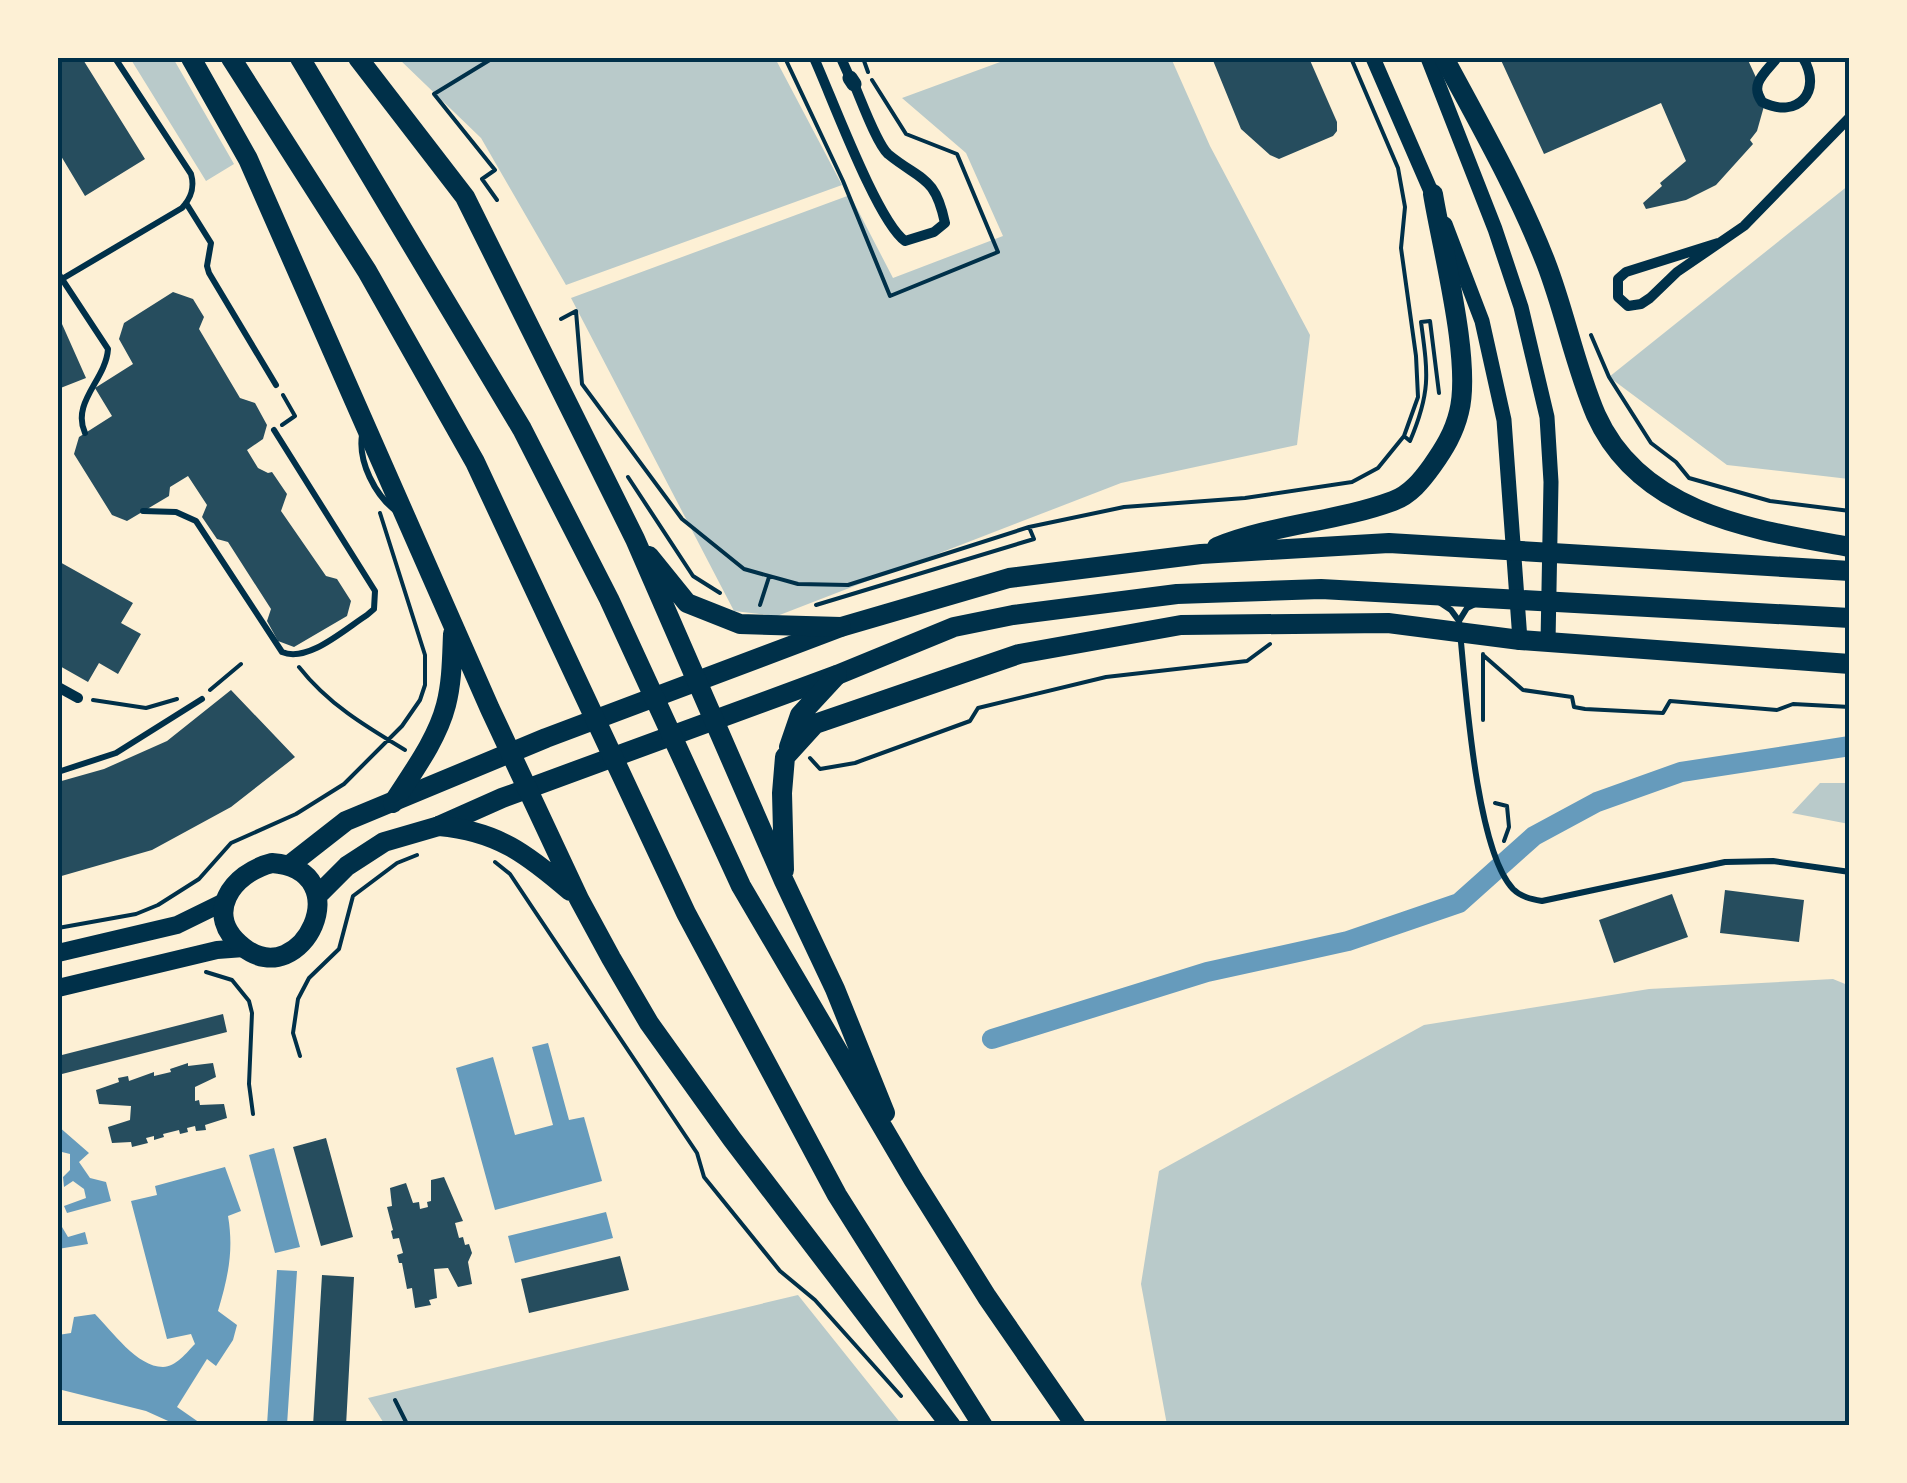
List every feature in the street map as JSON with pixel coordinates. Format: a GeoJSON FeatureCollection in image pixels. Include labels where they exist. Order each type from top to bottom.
{"type":"FeatureCollection","features":[{"type":"Feature","properties":{"kind":"highway"},"geometry":{"type":"LineString","coordinates":[[191,58],[248,159],[453,629],[533,787],[579,899],[650,1024],[742,1154],[951,1426]]}},
{"type":"Feature","properties":{"kind":"highway"},"geometry":{"type":"LineString","coordinates":[[232,58],[368,272],[475,462],[695,930],[837,1195],[983,1426]]}},
{"type":"Feature","properties":{"kind":"highway"},"geometry":{"type":"LineString","coordinates":[[300,58],[522,428],[609,600],[741,886],[913,1179],[1076,1426]]}},
{"type":"Feature","properties":{"kind":"highway"},"geometry":{"type":"LineString","coordinates":[[358,58],[465,197],[635,539],[835,989],[913,1179]]}},
{"type":"Feature","properties":{"kind":"highway"},"geometry":{"type":"LineString","coordinates":[[1444,58],[1511,184],[1547,264],[1597,417],[1613,443],[1642,475],[1701,513],[1751,528],[1850,547]]}},
{"type":"Feature","properties":{"kind":"highway"},"geometry":{"type":"LineString","coordinates":[[1202,554],[1246,536],[1329,520],[1400,499],[1421,482],[1450,440],[1460,410],[1463,370],[1433,194]]}},
{"type":"Feature","properties":{"kind":"highway"},"geometry":{"type":"LineString","coordinates":[[635,539],[687,603],[740,624],[841,628]]}},
{"type":"Feature","properties":{"kind":"highway"},"geometry":{"type":"LineString","coordinates":[[291,864],[346,821],[514,750],[841,628],[1009,578],[1202,554],[1389,543],[1850,571]]}},
{"type":"Feature","properties":{"kind":"highway"},"geometry":{"type":"LineString","coordinates":[[317,896],[348,866],[384,842],[439,826],[954,627],[1013,615],[1176,594],[1320,588],[1850,618]]}},
{"type":"Feature","properties":{"kind":"highway"},"geometry":{"type":"LineString","coordinates":[[785,757],[814,724],[1019,654],[1181,625],[1388,624],[1520,640],[1850,664]]}},
{"type":"Feature","properties":{"kind":"highway"},"geometry":{"type":"LineString","coordinates":[[393,803],[445,709],[451,680],[453,629]]}},
{"type":"Feature","properties":{"kind":"highway"},"geometry":{"type":"LineString","coordinates":[[784,881],[785,757],[800,715],[837,675]]}},
{"type":"Feature","properties":{"kind":"highway"},"geometry":{"type":"LineString","coordinates":[[439,826],[474,829],[497,839],[538,864],[579,899]]}},
{"type":"Feature","properties":{"kind":"highway"},"geometry":{"type":"LineString","coordinates":[[272,863],[291,864],[310,879],[317,896],[317,918],[309,937],[296,950],[275,956],[256,955],[231,936],[224,902],[232,886],[246,872],[272,863]]}},
{"type":"Feature","properties":{"kind":"main road"},"geometry":{"type":"LineString","coordinates":[[58,954],[177,924],[224,902]]}},
{"type":"Feature","properties":{"kind":"main road"},"geometry":{"type":"LineString","coordinates":[[58,988],[217,950],[244,948]]}},
{"type":"Feature","properties":{"kind":"street"},"geometry":{"type":"LineString","coordinates":[[814,58],[864,173],[896,234],[905,241],[934,232],[945,223],[940,201],[928,181],[887,153],[841,58]]}},
{"type":"Feature","properties":{"kind":"street"},"geometry":{"type":"LineString","coordinates":[[1373,58],[1454,244],[1482,322],[1504,420],[1520,640]]}},
{"type":"Feature","properties":{"kind":"street"},"geometry":{"type":"LineString","coordinates":[[1428,58],[1495,229],[1521,308],[1548,416],[1548,642]]}},
{"type":"Feature","properties":{"kind":"street"},"geometry":{"type":"LineString","coordinates":[[1777,58],[1756,83],[1756,92],[1762,102],[1787,108],[1797,105],[1811,85],[1813,73],[1804,58]]}},
{"type":"Feature","properties":{"kind":"street"},"geometry":{"type":"LineString","coordinates":[[1718,243],[1626,272],[1618,278],[1618,297],[1628,306],[1641,304],[1744,226],[1850,118]]}},
{"type":"Feature","properties":{"kind":"street"},"geometry":{"type":"LineString","coordinates":[[58,687],[78,698]]}},
{"type":"Feature","properties":{"kind":"lane"},"geometry":{"type":"LineString","coordinates":[[85,433],[79,420],[82,408],[108,362],[108,348],[60,276],[186,203],[194,183],[114,58]]}},
{"type":"Feature","properties":{"kind":"lane"},"geometry":{"type":"LineString","coordinates":[[186,203],[211,242],[209,272],[276,384]]}},
{"type":"Feature","properties":{"kind":"lane"},"geometry":{"type":"LineString","coordinates":[[143,511],[176,512],[196,520],[274,641],[290,656],[308,651],[367,616],[374,608],[375,591],[274,430]]}},
{"type":"Feature","properties":{"kind":"lane"},"geometry":{"type":"LineString","coordinates":[[1424,596],[1451,610],[1459,621],[1476,778],[1497,857],[1514,890],[1542,901],[1725,862],[1773,862],[1850,872]]}},
{"type":"Feature","properties":{"kind":"lane"},"geometry":{"type":"LineString","coordinates":[[1459,621],[1467,608],[1493,598]]}},
{"type":"Feature","properties":{"kind":"lane"},"geometry":{"type":"LineString","coordinates":[[58,772],[116,753],[200,696]]}},
{"type":"Feature","properties":{"kind":"path"},"geometry":{"type":"LineString","coordinates":[[493,58],[434,94],[495,170],[482,179],[497,200]]}},
{"type":"Feature","properties":{"kind":"path"},"geometry":{"type":"LineString","coordinates":[[786,58],[890,296],[998,252],[957,154],[906,134],[862,58]]}},
{"type":"Feature","properties":{"kind":"path"},"geometry":{"type":"LineString","coordinates":[[561,319],[576,311],[582,384],[682,520],[744,569],[798,584],[848,584],[1029,527],[1124,507],[1245,498],[1352,482],[1378,468],[1404,436],[1418,396],[1401,248],[1405,206],[1398,168],[1351,58]]}},
{"type":"Feature","properties":{"kind":"path"},"geometry":{"type":"LineString","coordinates":[[1404,436],[1410,441],[1425,406],[1428,376],[1421,322],[1430,320],[1439,393]]}},
{"type":"Feature","properties":{"kind":"path"},"geometry":{"type":"LineString","coordinates":[[1596,368],[1604,385]]}},
{"type":"Feature","properties":{"kind":"path"},"geometry":{"type":"LineString","coordinates":[[276,384],[296,416]]}},
{"type":"Feature","properties":{"kind":"path"},"geometry":{"type":"LineString","coordinates":[[574,388],[582,384]]}},
{"type":"Feature","properties":{"kind":"path"},"geometry":{"type":"LineString","coordinates":[[1658,462],[1664,454],[1688,478],[1770,501],[1850,511]]}},
{"type":"Feature","properties":{"kind":"path"},"geometry":{"type":"LineString","coordinates":[[628,477],[692,576],[722,595]]}},
{"type":"Feature","properties":{"kind":"path"},"geometry":{"type":"LineString","coordinates":[[58,928],[136,914],[158,904],[200,879],[231,843],[296,814],[344,784],[402,726],[425,685],[425,655],[380,514]]}},
{"type":"Feature","properties":{"kind":"path"},"geometry":{"type":"LineString","coordinates":[[808,608],[1034,540],[1029,527]]}},
{"type":"Feature","properties":{"kind":"path"},"geometry":{"type":"LineString","coordinates":[[1483,640],[1484,733]]}},
{"type":"Feature","properties":{"kind":"path"},"geometry":{"type":"LineString","coordinates":[[1483,655],[1523,690],[1572,697],[1574,707],[1585,709],[1663,714],[1670,701],[1777,710],[1792,704],[1850,706]]}},
{"type":"Feature","properties":{"kind":"path"},"geometry":{"type":"LineString","coordinates":[[290,656],[317,690],[349,716],[420,759]]}},
{"type":"Feature","properties":{"kind":"path"},"geometry":{"type":"LineString","coordinates":[[807,755],[820,769],[854,763],[970,720],[978,708],[1106,677],[1247,661]]}},
{"type":"Feature","properties":{"kind":"path"},"geometry":{"type":"LineString","coordinates":[[200,696],[242,664]]}},
{"type":"Feature","properties":{"kind":"path"},"geometry":{"type":"LineString","coordinates":[[78,698],[146,708],[184,697]]}},
{"type":"Feature","properties":{"kind":"path"},"geometry":{"type":"LineString","coordinates":[[1494,801],[1507,806],[1509,828],[1497,857]]}},
{"type":"Feature","properties":{"kind":"path"},"geometry":{"type":"LineString","coordinates":[[300,1056],[293,1033],[298,999],[309,978],[339,949],[353,896],[397,864],[430,850]]}},
{"type":"Feature","properties":{"kind":"path"},"geometry":{"type":"LineString","coordinates":[[486,854],[510,874],[697,1153],[704,1177],[780,1271],[815,1300],[902,1398]]}},
{"type":"Feature","properties":{"kind":"path"},"geometry":{"type":"LineString","coordinates":[[194,968],[232,980],[249,1001],[253,1114]]}},
{"type":"Feature","properties":{"kind":"path"},"geometry":{"type":"LineString","coordinates":[[395,1400],[408,1426]]}},
{"type":"Feature","properties":{"kind":"shaded area"},"geometry":{"type":"Polygon","coordinates":[[[130,58],[173,58],[234,164],[206,181],[130,58]]]}},
{"type":"Feature","properties":{"kind":"shaded area"},"geometry":{"type":"Polygon","coordinates":[[[398,58],[775,58],[842,185],[566,285],[481,138],[398,58]]]}},
{"type":"Feature","properties":{"kind":"shaded area"},"geometry":{"type":"Polygon","coordinates":[[[1011,58],[1171,58],[1210,146],[1310,335],[1297,445],[1121,483],[777,616],[734,611],[571,298],[850,195],[893,278],[1003,236],[966,153],[902,98],[1011,58]]]}},
{"type":"Feature","properties":{"kind":"shaded area"},"geometry":{"type":"Polygon","coordinates":[[[1849,185],[1849,479],[1727,465],[1609,377],[1849,185]]]}},
{"type":"Feature","properties":{"kind":"shaded area"},"geometry":{"type":"Polygon","coordinates":[[[1820,783],[1849,783],[1849,824],[1792,813],[1820,783]]]}},
{"type":"Feature","properties":{"kind":"shaded area"},"geometry":{"type":"Polygon","coordinates":[[[1833,979],[1850,986],[1849,1425],[1167,1425],[1141,1284],[1159,1171],[1424,1025],[1649,989],[1833,979]]]}},
{"type":"Feature","properties":{"kind":"shaded area"},"geometry":{"type":"Polygon","coordinates":[[[798,1295],[902,1425],[385,1425],[368,1398],[798,1295]]]}},
{"type":"Feature","properties":{"kind":"water"},"geometry":{"type":"Polygon","coordinates":[[[548,1043],[569,1120],[584,1117],[602,1181],[495,1210],[456,1068],[493,1057],[515,1135],[553,1125],[532,1047],[548,1043]]]}},
{"type":"Feature","properties":{"kind":"water"},"geometry":{"type":"Polygon","coordinates":[[[58,1126],[89,1153],[79,1162],[90,1178],[106,1182],[111,1201],[67,1213],[64,1206],[86,1198],[84,1189],[73,1181],[64,1187],[70,1154],[58,1151],[58,1126]]]}},
{"type":"Feature","properties":{"kind":"water"},"geometry":{"type":"Polygon","coordinates":[[[274,1148],[300,1247],[275,1253],[249,1155],[274,1148]]]}},
{"type":"Feature","properties":{"kind":"water"},"geometry":{"type":"Polygon","coordinates":[[[225,1167],[241,1211],[228,1216],[229,1264],[218,1311],[237,1325],[233,1340],[216,1366],[207,1359],[177,1407],[200,1423],[177,1425],[146,1411],[58,1389],[58,1335],[71,1333],[74,1317],[95,1314],[126,1347],[153,1365],[172,1365],[195,1344],[191,1334],[167,1339],[131,1201],[157,1195],[155,1186],[225,1167]]]}},
{"type":"Feature","properties":{"kind":"water"},"geometry":{"type":"Polygon","coordinates":[[[606,1212],[613,1238],[515,1263],[508,1236],[606,1212]]]}},
{"type":"Feature","properties":{"kind":"water"},"geometry":{"type":"Polygon","coordinates":[[[62,1227],[68,1237],[85,1232],[88,1244],[58,1249],[58,1231],[62,1227]]]}},
{"type":"Feature","properties":{"kind":"water"},"geometry":{"type":"Polygon","coordinates":[[[277,1270],[297,1271],[287,1425],[267,1425],[277,1270]]]}},
{"type":"Feature","properties":{"kind":"building"},"geometry":{"type":"Polygon","coordinates":[[[58,58],[82,58],[145,159],[85,196],[58,151],[58,58]]]}},
{"type":"Feature","properties":{"kind":"building"},"geometry":{"type":"Polygon","coordinates":[[[1212,58],[1309,58],[1337,122],[1337,131],[1279,159],[1270,155],[1241,129],[1212,58]]]}},
{"type":"Feature","properties":{"kind":"building"},"geometry":{"type":"Polygon","coordinates":[[[1500,58],[1747,58],[1766,99],[1757,131],[1750,140],[1753,144],[1716,185],[1686,200],[1646,209],[1643,203],[1686,161],[1661,103],[1544,154],[1500,58]]]}},
{"type":"Feature","properties":{"kind":"building"},"geometry":{"type":"Polygon","coordinates":[[[173,292],[193,299],[204,317],[199,329],[240,398],[255,403],[267,425],[263,439],[247,450],[258,468],[272,472],[287,494],[281,511],[326,576],[337,579],[351,601],[347,616],[294,647],[278,641],[267,621],[271,609],[228,542],[217,539],[202,517],[207,505],[188,476],[170,487],[169,496],[127,521],[112,515],[74,454],[79,437],[112,416],[95,388],[133,364],[119,339],[124,323],[173,292]]]}},
{"type":"Feature","properties":{"kind":"building"},"geometry":{"type":"Polygon","coordinates":[[[58,315],[86,378],[58,389],[58,315]]]}},
{"type":"Feature","properties":{"kind":"building"},"geometry":{"type":"Polygon","coordinates":[[[58,561],[133,603],[121,623],[141,634],[118,674],[99,663],[88,682],[58,665],[58,561]]]}},
{"type":"Feature","properties":{"kind":"building"},"geometry":{"type":"Polygon","coordinates":[[[231,690],[295,757],[231,807],[152,850],[58,877],[58,782],[104,769],[167,741],[231,690]]]}},
{"type":"Feature","properties":{"kind":"building"},"geometry":{"type":"Polygon","coordinates":[[[1725,890],[1804,900],[1799,942],[1720,933],[1725,890]]]}},
{"type":"Feature","properties":{"kind":"building"},"geometry":{"type":"Polygon","coordinates":[[[1672,894],[1688,937],[1614,963],[1599,920],[1672,894]]]}},
{"type":"Feature","properties":{"kind":"building"},"geometry":{"type":"Polygon","coordinates":[[[223,1014],[227,1032],[58,1075],[58,1056],[223,1014]]]}},
{"type":"Feature","properties":{"kind":"building"},"geometry":{"type":"Polygon","coordinates":[[[188,1063],[213,1063],[216,1077],[195,1087],[195,1101],[199,1100],[200,1105],[224,1104],[227,1118],[205,1125],[206,1130],[196,1131],[195,1126],[180,1134],[179,1130],[154,1140],[154,1136],[146,1138],[148,1143],[132,1147],[131,1142],[112,1143],[108,1127],[130,1120],[131,1106],[99,1104],[96,1090],[119,1082],[118,1078],[128,1076],[129,1081],[154,1072],[154,1076],[188,1063]]]}},
{"type":"Feature","properties":{"kind":"building"},"geometry":{"type":"Polygon","coordinates":[[[326,1138],[353,1237],[321,1246],[293,1147],[326,1138]]]}},
{"type":"Feature","properties":{"kind":"building"},"geometry":{"type":"Polygon","coordinates":[[[444,1177],[463,1221],[455,1223],[459,1238],[463,1237],[472,1253],[468,1262],[472,1284],[458,1287],[448,1268],[434,1269],[437,1298],[429,1300],[431,1305],[415,1308],[412,1288],[407,1289],[397,1255],[403,1253],[399,1238],[393,1239],[391,1231],[387,1207],[392,1206],[390,1188],[406,1183],[413,1203],[419,1202],[420,1209],[428,1207],[427,1202],[431,1201],[431,1180],[444,1177]]]}},
{"type":"Feature","properties":{"kind":"building"},"geometry":{"type":"Polygon","coordinates":[[[620,1256],[629,1290],[529,1313],[521,1279],[620,1256]]]}},
{"type":"Feature","properties":{"kind":"building"},"geometry":{"type":"Polygon","coordinates":[[[322,1275],[354,1277],[346,1426],[313,1426],[322,1275]]]}},
{"type":"Feature","properties":{"kind":"waterway"},"geometry":{"type":"LineString","coordinates":[[992,1039],[1207,972],[1348,941],[1459,903],[1534,836],[1597,802],[1681,772],[1850,746]]}}]}
